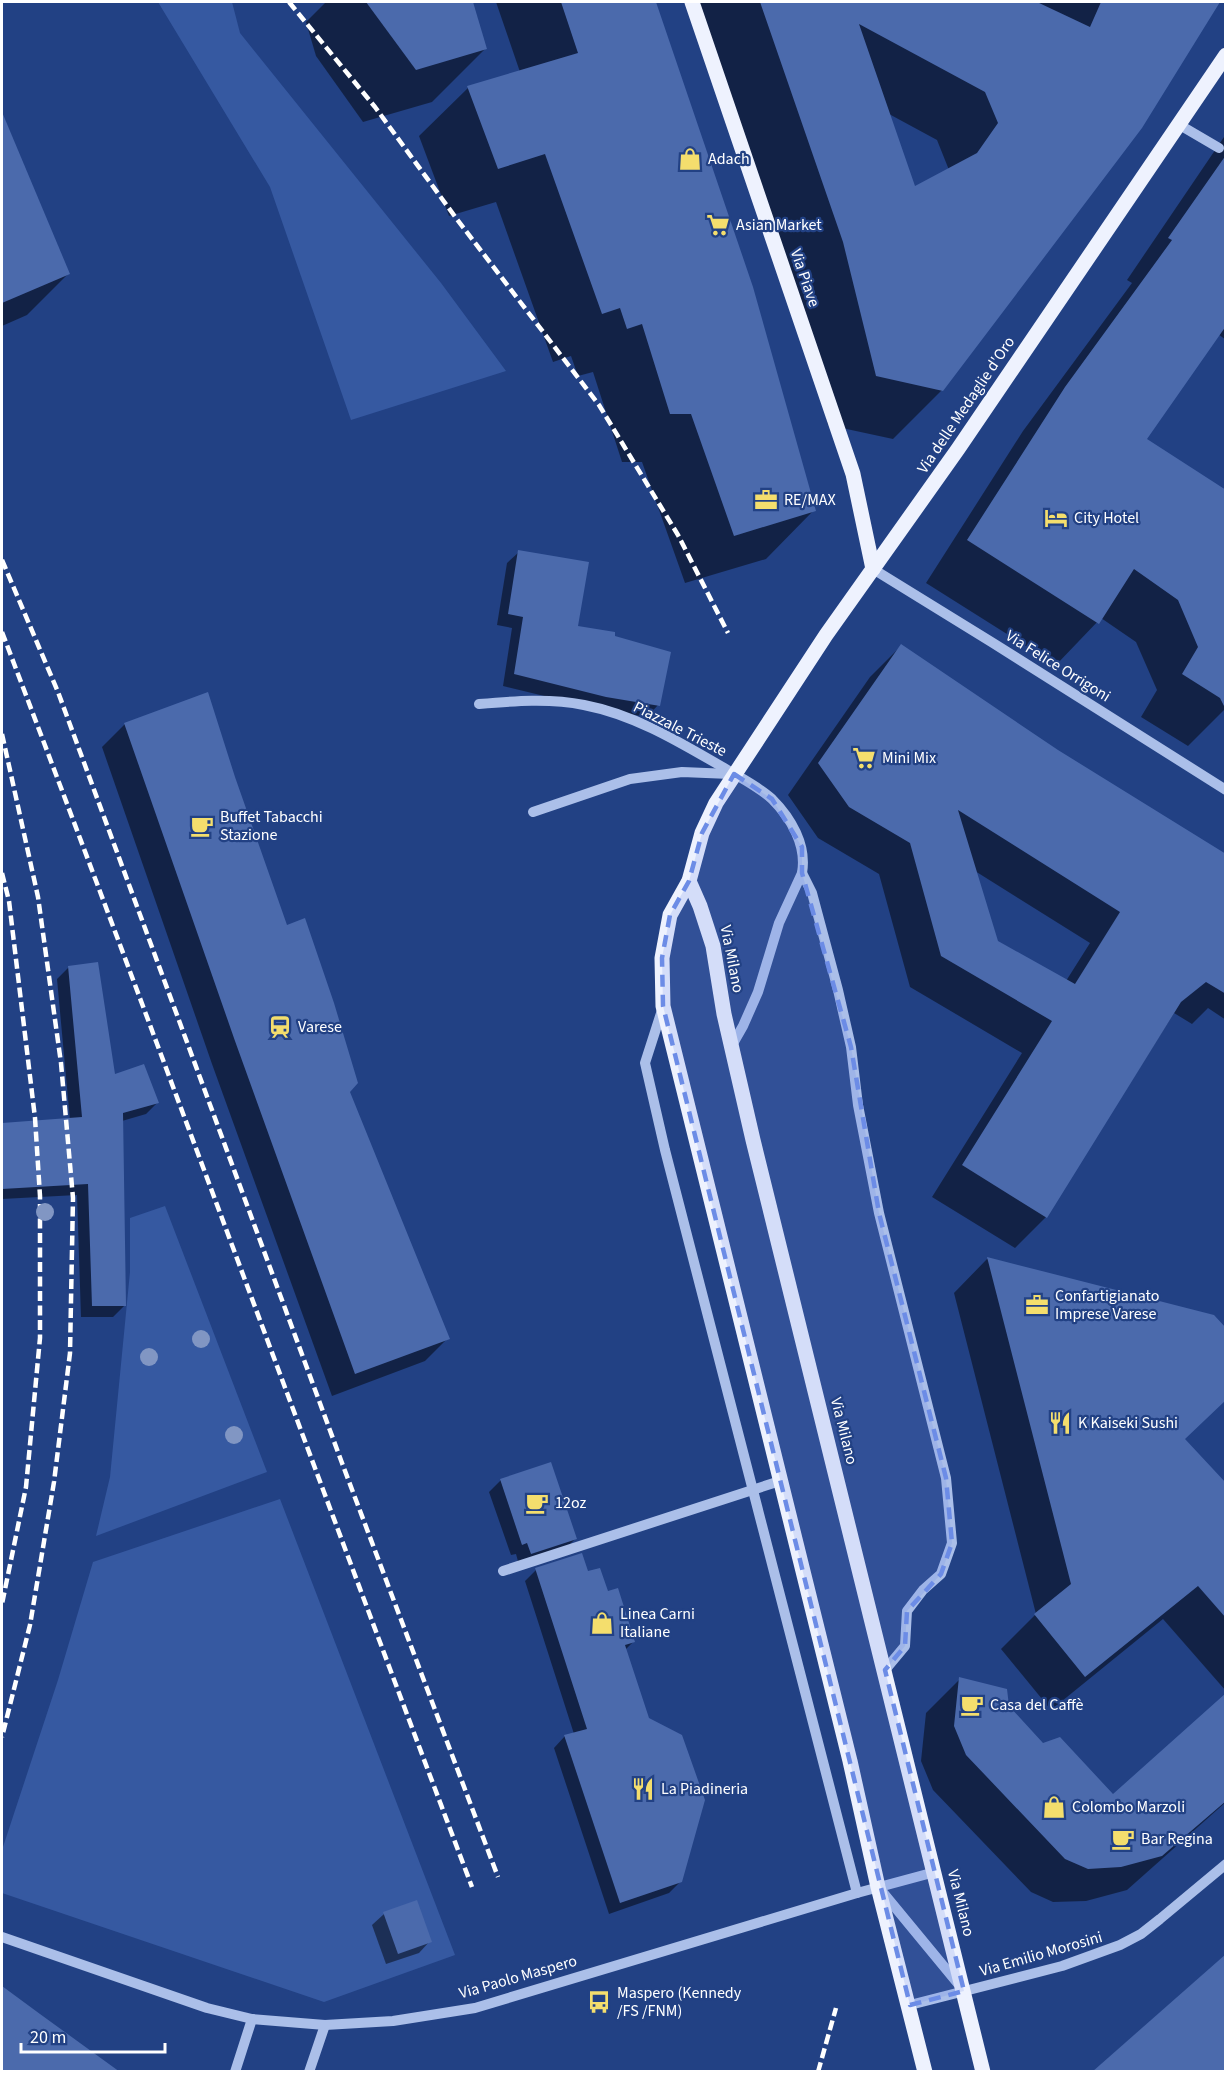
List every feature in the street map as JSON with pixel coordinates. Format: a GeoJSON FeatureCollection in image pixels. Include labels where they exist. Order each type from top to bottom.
{"type":"FeatureCollection","features":[{"type":"Feature","properties":{"kind":"main road","name":"Via Piave"},"geometry":{"type":"LineString","coordinates":[[692,2],[853,474],[873,569]]}},
{"type":"Feature","properties":{"kind":"main road","name":"Via delle Medaglie d'Oro"},"geometry":{"type":"LineString","coordinates":[[734,774],[826,635],[958,449],[1226,56]]}},
{"type":"Feature","properties":{"kind":"main road","name":"Via Milano"},"geometry":{"type":"LineString","coordinates":[[734,774],[716,803],[702,833],[689,881],[670,915],[662,958],[663,1006],[925,2072]]}},
{"type":"Feature","properties":{"kind":"main road","name":"Via Milano"},"geometry":{"type":"LineString","coordinates":[[689,881],[713,946],[731,1047],[983,2072]]}},
{"type":"Feature","properties":{"kind":"street"},"geometry":{"type":"LineString","coordinates":[[1178,124],[1219,148]]}},
{"type":"Feature","properties":{"kind":"street","name":"Via Felice Orrigoni"},"geometry":{"type":"LineString","coordinates":[[873,569],[1226,790]]}},
{"type":"Feature","properties":{"kind":"street","name":"Piazzale Trieste"},"geometry":{"type":"LineString","coordinates":[[479,704],[534,700],[585,705],[623,716],[663,733],[734,774]]}},
{"type":"Feature","properties":{"kind":"street","name":"Piazzale Trieste"},"geometry":{"type":"LineString","coordinates":[[533,812],[640,777],[682,772],[734,774]]}},
{"type":"Feature","properties":{"kind":"street"},"geometry":{"type":"LineString","coordinates":[[731,1047],[755,999],[779,923],[804,864],[798,836],[783,812],[765,793],[734,774]]}},
{"type":"Feature","properties":{"kind":"street"},"geometry":{"type":"LineString","coordinates":[[802,873],[812,893],[838,990],[851,1047],[858,1105],[879,1212],[946,1479],[950,1511],[952,1543],[941,1574],[923,1590],[907,1611],[905,1646],[885,1670]]}},
{"type":"Feature","properties":{"kind":"street","name":"Via Milano"},"geometry":{"type":"LineString","coordinates":[[663,1006],[645,1063],[665,1150],[857,1893]]}},
{"type":"Feature","properties":{"kind":"street"},"geometry":{"type":"LineString","coordinates":[[503,1571],[780,1481]]}},
{"type":"Feature","properties":{"kind":"street","name":"Via Emilio Morosini"},"geometry":{"type":"LineString","coordinates":[[910,2006],[1062,1966],[1120,1946],[1141,1934],[1226,1864]]}},
{"type":"Feature","properties":{"kind":"street","name":"Via Paolo Maspero"},"geometry":{"type":"LineString","coordinates":[[2,1936],[207,2008],[252,2019],[325,2025],[393,2021],[474,2008],[857,1893],[935,1872]]}},
{"type":"Feature","properties":{"kind":"street","name":"Via Milano"},"geometry":{"type":"LineString","coordinates":[[878,1887],[964,1991]]}},
{"type":"Feature","properties":{"kind":"street"},"geometry":{"type":"LineString","coordinates":[[235,2072],[252,2019]]}},
{"type":"Feature","properties":{"kind":"street"},"geometry":{"type":"LineString","coordinates":[[309,2072],[325,2025]]}},
{"type":"Feature","properties":{"kind":"highlighted area"},"geometry":{"type":"Polygon","coordinates":[[[734,774],[772,799],[802,847],[802,873],[851,1047],[879,1213],[946,1478],[952,1543],[941,1574],[907,1611],[905,1646],[885,1670],[964,1991],[910,2005],[663,1006],[662,958],[670,915],[689,881],[702,833],[734,774]]]}},
{"type":"Feature","properties":{"kind":"shaded area"},"geometry":{"type":"Polygon","coordinates":[[[158,2],[232,2],[240,33],[441,283],[506,371],[351,420],[270,187],[158,2]]]}},
{"type":"Feature","properties":{"kind":"shaded area"},"geometry":{"type":"Polygon","coordinates":[[[165,1206],[267,1472],[96,1536],[110,1477],[130,1272],[130,1218],[165,1206]]]}},
{"type":"Feature","properties":{"kind":"shaded area"},"geometry":{"type":"Polygon","coordinates":[[[280,1499],[455,1955],[324,2002],[2,1893],[2,1850],[58,1680],[93,1562],[280,1499]]]}},
{"type":"Feature","properties":{"kind":"building"},"geometry":{"type":"Polygon","coordinates":[[[366,2],[473,2],[487,49],[416,70],[366,2]]]}},
{"type":"Feature","properties":{"kind":"building"},"geometry":{"type":"Polygon","coordinates":[[[561,2],[656,2],[753,287],[816,511],[734,536],[691,414],[670,414],[642,324],[627,329],[620,308],[602,314],[545,154],[498,169],[467,86],[578,53],[561,2]]]}},
{"type":"Feature","properties":{"kind":"building"},"geometry":{"type":"Polygon","coordinates":[[[760,2],[1037,2],[1090,27],[1101,2],[1220,2],[1142,128],[943,391],[876,376],[843,242],[760,2]],[[859,24],[915,186],[977,153],[998,123],[985,92],[859,24]]]}},
{"type":"Feature","properties":{"kind":"building"},"geometry":{"type":"Polygon","coordinates":[[[2,112],[70,274],[2,303],[2,112]]]}},
{"type":"Feature","properties":{"kind":"building"},"geometry":{"type":"Polygon","coordinates":[[[1226,155],[1226,326],[1147,439],[1226,490],[1226,710],[1220,698],[1182,674],[1198,647],[1178,600],[1134,569],[1099,624],[967,540],[1065,387],[1172,240],[1168,238],[1226,155]]]}},
{"type":"Feature","properties":{"kind":"building"},"geometry":{"type":"Polygon","coordinates":[[[518,550],[589,562],[578,626],[615,632],[615,636],[671,652],[660,706],[606,697],[514,674],[523,617],[508,614],[518,550]]]}},
{"type":"Feature","properties":{"kind":"building"},"geometry":{"type":"Polygon","coordinates":[[[901,644],[1058,750],[1226,854],[1226,994],[1206,982],[1181,1002],[1047,1218],[962,1165],[1052,1021],[941,956],[910,843],[849,807],[818,763],[901,644]],[[958,810],[998,941],[1075,984],[1120,912],[958,810]]]}},
{"type":"Feature","properties":{"kind":"building"},"geometry":{"type":"Polygon","coordinates":[[[208,692],[287,925],[305,918],[358,1083],[350,1092],[450,1339],[355,1374],[124,723],[208,692]]]}},
{"type":"Feature","properties":{"kind":"building"},"geometry":{"type":"Polygon","coordinates":[[[98,962],[115,1074],[144,1064],[159,1103],[123,1113],[126,1306],[92,1306],[88,1184],[2,1189],[2,1123],[82,1117],[68,966],[98,962]]]}},
{"type":"Feature","properties":{"kind":"building"},"geometry":{"type":"Polygon","coordinates":[[[987,1257],[1214,1315],[1226,1328],[1226,1400],[1185,1439],[1226,1483],[1226,1618],[1198,1586],[1085,1677],[1034,1614],[1071,1584],[987,1257]]]}},
{"type":"Feature","properties":{"kind":"building"},"geometry":{"type":"Polygon","coordinates":[[[551,1462],[577,1539],[531,1554],[527,1543],[522,1545],[500,1479],[551,1462]]]}},
{"type":"Feature","properties":{"kind":"building"},"geometry":{"type":"Polygon","coordinates":[[[582,1553],[588,1571],[600,1568],[608,1591],[618,1588],[635,1642],[625,1645],[649,1718],[682,1735],[705,1800],[682,1882],[620,1903],[564,1735],[587,1729],[535,1568],[582,1553]]]}},
{"type":"Feature","properties":{"kind":"building"},"geometry":{"type":"Polygon","coordinates":[[[959,1677],[1007,1689],[1009,1706],[1043,1743],[1060,1737],[1113,1794],[1226,1693],[1226,1801],[1162,1856],[1121,1867],[1088,1869],[1065,1859],[966,1755],[954,1726],[959,1677]]]}},
{"type":"Feature","properties":{"kind":"building"},"geometry":{"type":"Polygon","coordinates":[[[417,1900],[432,1942],[398,1954],[383,1912],[417,1900]]]}},
{"type":"Feature","properties":{"kind":"building"},"geometry":{"type":"Polygon","coordinates":[[[1226,1954],[1226,2072],[1092,2072],[1226,1954]]]}},
{"type":"Feature","properties":{"kind":"building"},"geometry":{"type":"Polygon","coordinates":[[[2,1986],[40,2014],[120,2072],[2,2072],[2,1986]]]}},
{"type":"Feature","properties":{"kind":"railway"},"geometry":{"type":"LineString","coordinates":[[289,2],[375,107],[456,218],[599,405],[678,535],[728,633]]}},
{"type":"Feature","properties":{"kind":"railway"},"geometry":{"type":"LineString","coordinates":[[2,560],[58,692],[342,1463],[498,1877]]}},
{"type":"Feature","properties":{"kind":"railway"},"geometry":{"type":"LineString","coordinates":[[2,632],[472,1887]]}},
{"type":"Feature","properties":{"kind":"railway"},"geometry":{"type":"LineString","coordinates":[[2,734],[38,897],[61,1063],[73,1198],[70,1353],[54,1482],[30,1625],[2,1737]]}},
{"type":"Feature","properties":{"kind":"railway"},"geometry":{"type":"LineString","coordinates":[[2,873],[9,901],[35,1118],[40,1196],[40,1338],[26,1487],[2,1604]]}},
{"type":"Feature","properties":{"kind":"railway"},"geometry":{"type":"LineString","coordinates":[[818,2072],[836,2008]]}},
{"type":"Feature","properties":{"kind":"place","name":"Adach"},"geometry":{"type":"Point","coordinates":[690,159]}},
{"type":"Feature","properties":{"kind":"place","name":"Asian Market"},"geometry":{"type":"Point","coordinates":[718,225]}},
{"type":"Feature","properties":{"kind":"place","name":"RE/MAX"},"geometry":{"type":"Point","coordinates":[766,500]}},
{"type":"Feature","properties":{"kind":"place","name":"City Hotel"},"geometry":{"type":"Point","coordinates":[1056,518]}},
{"type":"Feature","properties":{"kind":"place","name":"Mini Mix"},"geometry":{"type":"Point","coordinates":[864,758]}},
{"type":"Feature","properties":{"kind":"place","name":"Buffet Tabacchi Stazione"},"geometry":{"type":"Point","coordinates":[202,826]}},
{"type":"Feature","properties":{"kind":"place","name":"Varese"},"geometry":{"type":"Point","coordinates":[280,1027]}},
{"type":"Feature","properties":{"kind":"place","name":"Confartigianato Imprese Varese"},"geometry":{"type":"Point","coordinates":[1037,1305]}},
{"type":"Feature","properties":{"kind":"place","name":"K Kaiseki Sushi"},"geometry":{"type":"Point","coordinates":[1060,1423]}},
{"type":"Feature","properties":{"kind":"place","name":"12oz"},"geometry":{"type":"Point","coordinates":[537,1503]}},
{"type":"Feature","properties":{"kind":"place","name":"Linea Carni Italiane"},"geometry":{"type":"Point","coordinates":[602,1623]}},
{"type":"Feature","properties":{"kind":"place","name":"Casa del Caffè"},"geometry":{"type":"Point","coordinates":[972,1705]}},
{"type":"Feature","properties":{"kind":"place","name":"La Piadineria"},"geometry":{"type":"Point","coordinates":[643,1789]}},
{"type":"Feature","properties":{"kind":"place","name":"Colombo Marzoli"},"geometry":{"type":"Point","coordinates":[1054,1807]}},
{"type":"Feature","properties":{"kind":"place","name":"Bar Regina"},"geometry":{"type":"Point","coordinates":[1123,1839]}},
{"type":"Feature","properties":{"kind":"place","name":"Maspero (Kennedy /FS /FNM)"},"geometry":{"type":"Point","coordinates":[599,2002]}}]}
